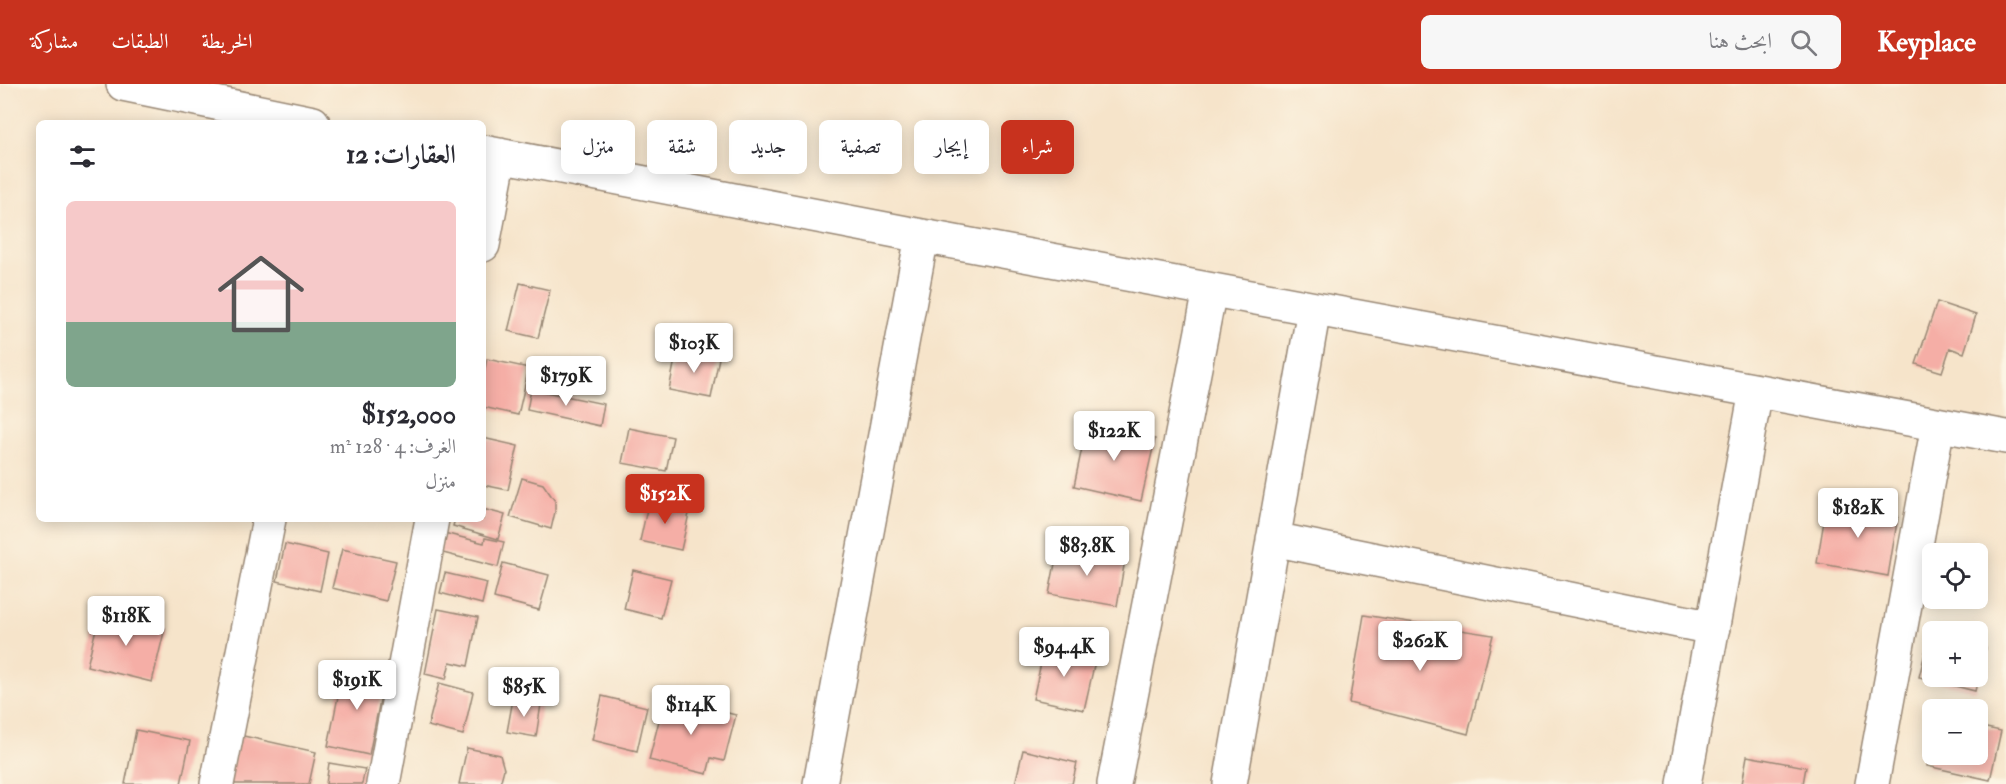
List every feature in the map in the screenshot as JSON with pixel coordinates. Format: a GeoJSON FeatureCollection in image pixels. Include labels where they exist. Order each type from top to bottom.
{"type":"FeatureCollection","features":[{"type":"Feature","properties":{"kind":"street"},"geometry":{"type":"LineString","coordinates":[[136,85],[299,120]]}},
{"type":"Feature","properties":{"kind":"street"},"geometry":{"type":"LineString","coordinates":[[486,210],[491,154],[2006,437]]}},
{"type":"Feature","properties":{"kind":"street"},"geometry":{"type":"LineString","coordinates":[[820,784],[922,236]]}},
{"type":"Feature","properties":{"kind":"street"},"geometry":{"type":"LineString","coordinates":[[1114,784],[1210,290]]}},
{"type":"Feature","properties":{"kind":"street"},"geometry":{"type":"LineString","coordinates":[[1230,784],[1314,309]]}},
{"type":"Feature","properties":{"kind":"street"},"geometry":{"type":"LineString","coordinates":[[1684,784],[1756,391]]}},
{"type":"Feature","properties":{"kind":"street"},"geometry":{"type":"LineString","coordinates":[[1872,784],[1938,425]]}},
{"type":"Feature","properties":{"kind":"street"},"geometry":{"type":"LineString","coordinates":[[217,784],[268,522]]}},
{"type":"Feature","properties":{"kind":"street"},"geometry":{"type":"LineString","coordinates":[[383,784],[431,522]]}},
{"type":"Feature","properties":{"kind":"street"},"geometry":{"type":"LineString","coordinates":[[1274,539],[1713,628]]}},
{"type":"Feature","properties":{"kind":"building"},"geometry":{"type":"Polygon","coordinates":[[[520,283],[550,290],[538,338],[508,331],[520,283]]]}},
{"type":"Feature","properties":{"kind":"building"},"geometry":{"type":"Polygon","coordinates":[[[1937,302],[1976,315],[1964,353],[1950,348],[1942,372],[1916,364],[1937,302]]]}},
{"type":"Feature","properties":{"kind":"building"},"geometry":{"type":"Polygon","coordinates":[[[677,349],[719,358],[711,398],[669,390],[677,349]]]}},
{"type":"Feature","properties":{"kind":"building"},"geometry":{"type":"Polygon","coordinates":[[[487,359],[529,368],[518,415],[486,408],[487,359]]]}},
{"type":"Feature","properties":{"kind":"building"},"geometry":{"type":"Polygon","coordinates":[[[531,389],[604,404],[600,426],[527,410],[531,389]]]}},
{"type":"Feature","properties":{"kind":"building"},"geometry":{"type":"Polygon","coordinates":[[[1087,424],[1155,439],[1141,501],[1074,486],[1087,424]]]}},
{"type":"Feature","properties":{"kind":"building"},"geometry":{"type":"Polygon","coordinates":[[[629,428],[673,437],[666,471],[622,463],[629,428]]]}},
{"type":"Feature","properties":{"kind":"building"},"geometry":{"type":"Polygon","coordinates":[[[486,439],[518,446],[508,490],[486,486],[486,439]]]}},
{"type":"Feature","properties":{"kind":"building"},"geometry":{"type":"Polygon","coordinates":[[[522,478],[543,484],[555,501],[551,529],[510,517],[522,478]]]}},
{"type":"Feature","properties":{"kind":"building"},"geometry":{"type":"Polygon","coordinates":[[[649,500],[690,509],[681,550],[640,541],[649,500]]]}},
{"type":"Feature","properties":{"kind":"building"},"geometry":{"type":"Polygon","coordinates":[[[1827,503],[1898,516],[1888,576],[1817,563],[1827,503]]]}},
{"type":"Feature","properties":{"kind":"building"},"geometry":{"type":"Polygon","coordinates":[[[486,510],[505,515],[498,539],[453,526],[454,522],[486,522],[486,510]]]}},
{"type":"Feature","properties":{"kind":"building"},"geometry":{"type":"Polygon","coordinates":[[[444,533],[484,543],[485,538],[504,542],[498,567],[439,552],[444,533]]]}},
{"type":"Feature","properties":{"kind":"building"},"geometry":{"type":"Polygon","coordinates":[[[285,544],[328,554],[320,591],[277,581],[285,544]]]}},
{"type":"Feature","properties":{"kind":"building"},"geometry":{"type":"Polygon","coordinates":[[[1058,548],[1125,560],[1117,606],[1049,594],[1058,548]]]}},
{"type":"Feature","properties":{"kind":"building"},"geometry":{"type":"Polygon","coordinates":[[[342,549],[396,561],[386,601],[332,588],[342,549]]]}},
{"type":"Feature","properties":{"kind":"building"},"geometry":{"type":"Polygon","coordinates":[[[503,563],[549,575],[539,610],[494,598],[503,563]]]}},
{"type":"Feature","properties":{"kind":"building"},"geometry":{"type":"Polygon","coordinates":[[[633,570],[671,579],[661,618],[624,609],[633,570]]]}},
{"type":"Feature","properties":{"kind":"building"},"geometry":{"type":"Polygon","coordinates":[[[445,573],[487,583],[482,604],[440,593],[445,573]]]}},
{"type":"Feature","properties":{"kind":"building"},"geometry":{"type":"Polygon","coordinates":[[[438,609],[478,617],[468,666],[450,662],[446,679],[425,674],[438,609]]]}},
{"type":"Feature","properties":{"kind":"building"},"geometry":{"type":"Polygon","coordinates":[[[100,612],[165,628],[152,682],[87,666],[100,612]]]}},
{"type":"Feature","properties":{"kind":"building"},"geometry":{"type":"Polygon","coordinates":[[[1364,615],[1493,635],[1468,734],[1349,703],[1364,615]]]}},
{"type":"Feature","properties":{"kind":"building"},"geometry":{"type":"Polygon","coordinates":[[[1045,645],[1096,657],[1084,710],[1033,699],[1045,645]]]}},
{"type":"Feature","properties":{"kind":"building"},"geometry":{"type":"Polygon","coordinates":[[[344,667],[385,675],[369,755],[328,746],[344,667]]]}},
{"type":"Feature","properties":{"kind":"building"},"geometry":{"type":"Polygon","coordinates":[[[439,683],[473,692],[463,735],[428,726],[439,683]]]}},
{"type":"Feature","properties":{"kind":"building"},"geometry":{"type":"Polygon","coordinates":[[[1959,687],[1976,687],[1975,691],[1959,687]]]}},
{"type":"Feature","properties":{"kind":"building"},"geometry":{"type":"Polygon","coordinates":[[[602,696],[647,707],[637,751],[592,740],[602,696]]]}},
{"type":"Feature","properties":{"kind":"building"},"geometry":{"type":"Polygon","coordinates":[[[665,697],[736,715],[724,761],[711,758],[707,774],[649,760],[665,697]]]}},
{"type":"Feature","properties":{"kind":"building"},"geometry":{"type":"Polygon","coordinates":[[[513,699],[541,704],[536,737],[507,732],[513,699]]]}},
{"type":"Feature","properties":{"kind":"building"},"geometry":{"type":"Polygon","coordinates":[[[1988,728],[2001,731],[1990,780],[1927,766],[1988,765],[1988,728]]]}},
{"type":"Feature","properties":{"kind":"building"},"geometry":{"type":"Polygon","coordinates":[[[136,730],[190,741],[181,784],[125,784],[136,730]]]}},
{"type":"Feature","properties":{"kind":"building"},"geometry":{"type":"Polygon","coordinates":[[[239,735],[316,752],[309,784],[228,784],[239,735]]]}},
{"type":"Feature","properties":{"kind":"building"},"geometry":{"type":"Polygon","coordinates":[[[467,748],[500,755],[504,769],[500,784],[459,784],[467,748]]]}},
{"type":"Feature","properties":{"kind":"building"},"geometry":{"type":"Polygon","coordinates":[[[1023,750],[1077,763],[1072,784],[1015,784],[1023,750]]]}},
{"type":"Feature","properties":{"kind":"building"},"geometry":{"type":"Polygon","coordinates":[[[1747,756],[1806,767],[1803,784],[1742,784],[1747,756]]]}},
{"type":"Feature","properties":{"kind":"building"},"geometry":{"type":"Polygon","coordinates":[[[329,763],[365,769],[362,784],[326,784],[329,763]]]}}]}
